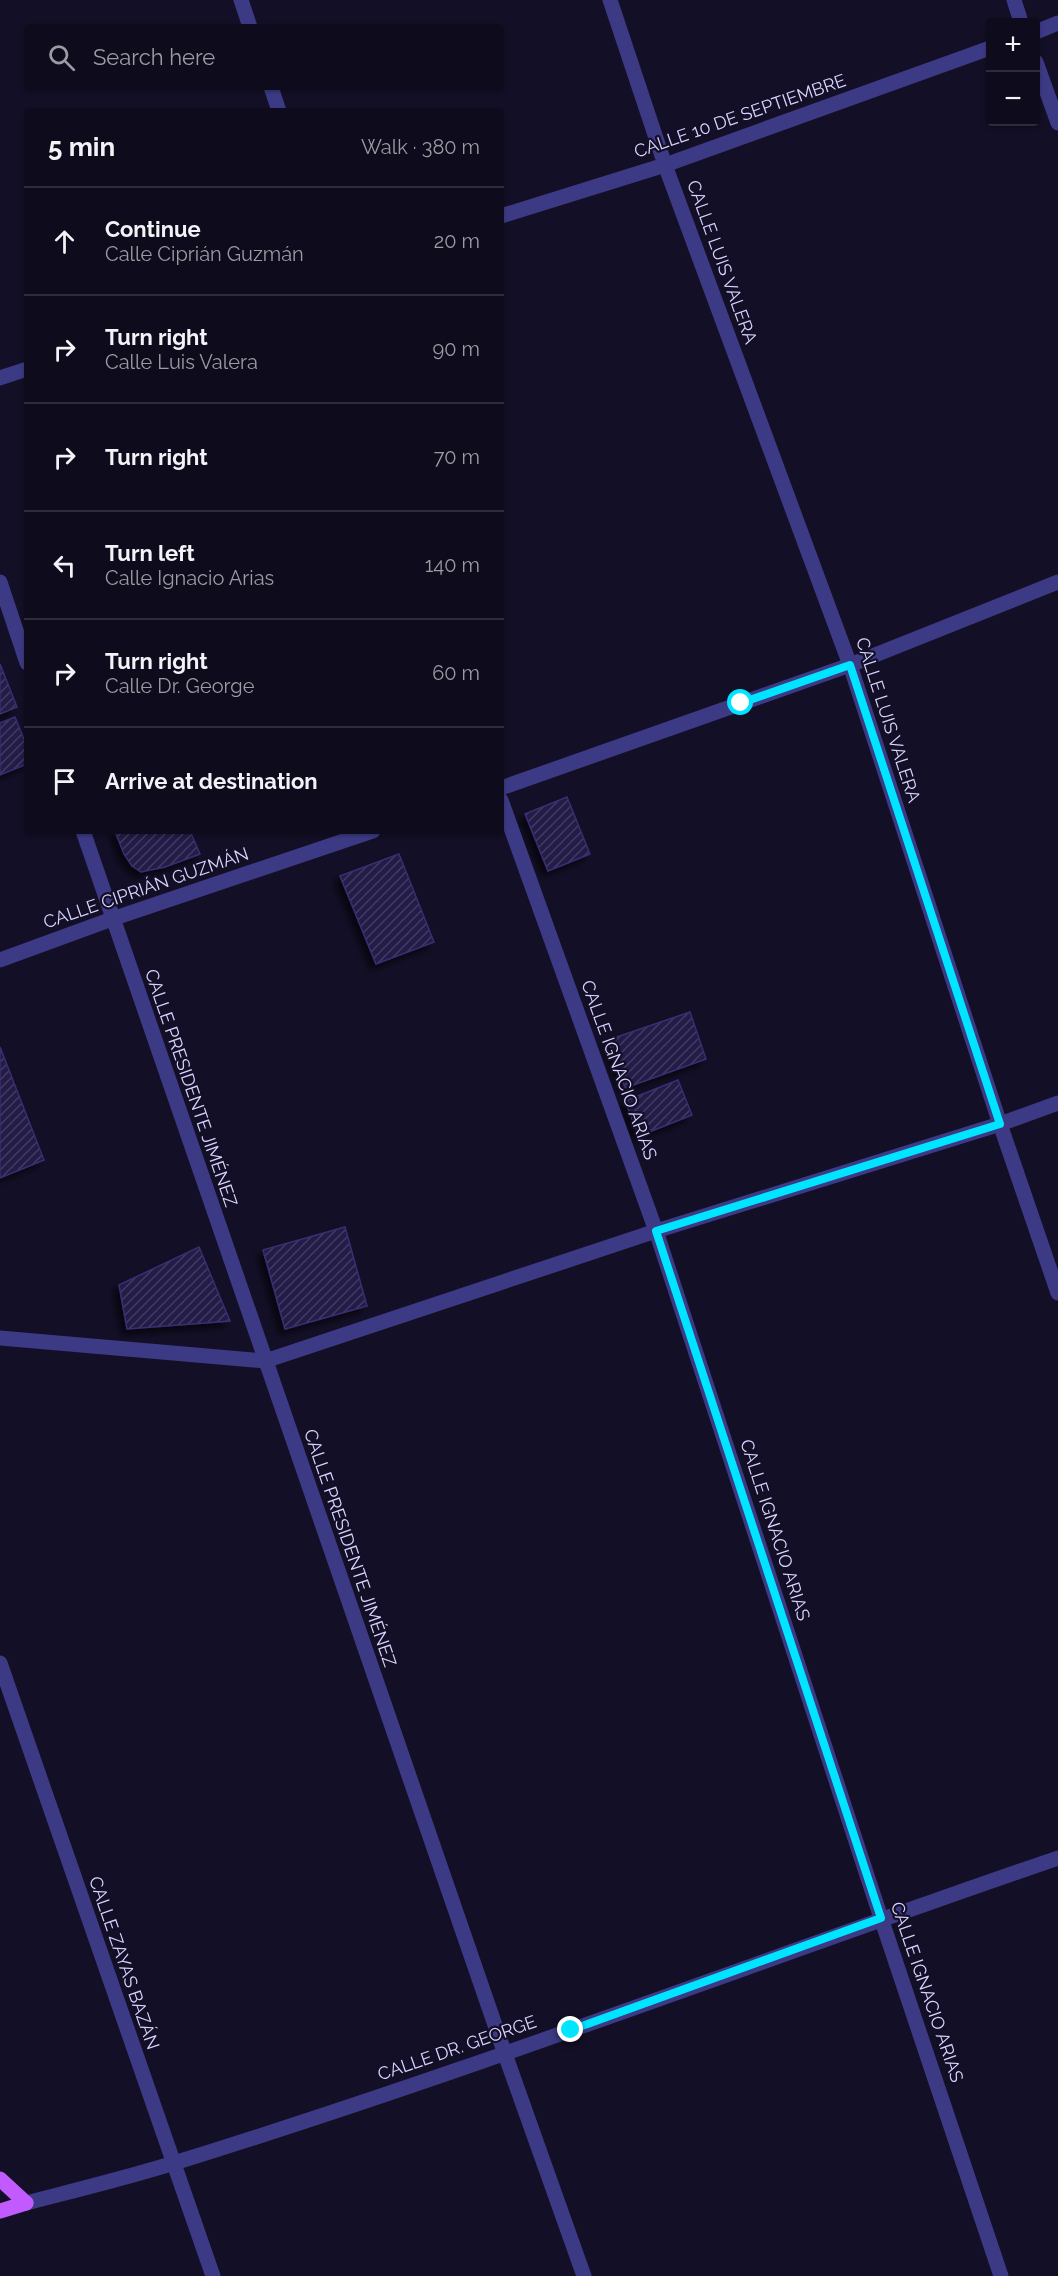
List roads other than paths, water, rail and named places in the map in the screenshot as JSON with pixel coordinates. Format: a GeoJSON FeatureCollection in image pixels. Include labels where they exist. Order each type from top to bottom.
{"type":"FeatureCollection","features":[{"type":"Feature","properties":{"kind":"main road"},"geometry":{"type":"LineString","coordinates":[[0,2179],[27,2203]]}},
{"type":"Feature","properties":{"kind":"main road","name":"CALLE DR. GEORGE"},"geometry":{"type":"LineString","coordinates":[[0,2211],[27,2203]]}},
{"type":"Feature","properties":{"kind":"street"},"geometry":{"type":"LineString","coordinates":[[241,0],[249,24]]}},
{"type":"Feature","properties":{"kind":"street","name":"CALLE LUIS VALERA"},"geometry":{"type":"LineString","coordinates":[[610,0],[665,165],[850,665],[1000,1124],[1058,1293]]}},
{"type":"Feature","properties":{"kind":"street"},"geometry":{"type":"LineString","coordinates":[[1014,0],[1021,18]]}},
{"type":"Feature","properties":{"kind":"street"},"geometry":{"type":"LineString","coordinates":[[1040,30],[1058,23]]}},
{"type":"Feature","properties":{"kind":"street","name":"CALLE 10 DE SEPTIEMBRE"},"geometry":{"type":"LineString","coordinates":[[504,215],[665,165],[986,49]]}},
{"type":"Feature","properties":{"kind":"street"},"geometry":{"type":"LineString","coordinates":[[1039,72],[1058,123]]}},
{"type":"Feature","properties":{"kind":"street"},"geometry":{"type":"LineString","coordinates":[[272,90],[278,108]]}},
{"type":"Feature","properties":{"kind":"street"},"geometry":{"type":"LineString","coordinates":[[0,378],[24,370]]}},
{"type":"Feature","properties":{"kind":"street"},"geometry":{"type":"LineString","coordinates":[[0,582],[24,654]]}},
{"type":"Feature","properties":{"kind":"street"},"geometry":{"type":"LineString","coordinates":[[504,787],[850,665],[1058,582]]}},
{"type":"Feature","properties":{"kind":"street","name":"CALLE IGNACIO ARIAS"},"geometry":{"type":"LineString","coordinates":[[504,808],[656,1231],[1001,2276]]}},
{"type":"Feature","properties":{"kind":"street","name":"CALLE PRESIDENTE JIMÉNEZ"},"geometry":{"type":"LineString","coordinates":[[84,834],[505,2054],[584,2276]]}},
{"type":"Feature","properties":{"kind":"street","name":"CALLE CIPRIÁN GUZMÁN"},"geometry":{"type":"LineString","coordinates":[[0,960],[112,919],[364,834]]}},
{"type":"Feature","properties":{"kind":"street"},"geometry":{"type":"LineString","coordinates":[[0,1338],[265,1361],[656,1231],[1000,1124],[1058,1103]]}},
{"type":"Feature","properties":{"kind":"street","name":"CALLE ZAYAS BAZÁN"},"geometry":{"type":"LineString","coordinates":[[0,1663],[213,2276]]}},
{"type":"Feature","properties":{"kind":"street","name":"CALLE DR. GEORGE"},"geometry":{"type":"LineString","coordinates":[[27,2203],[172,2163],[505,2054],[881,1918],[1058,1858]]}}]}
